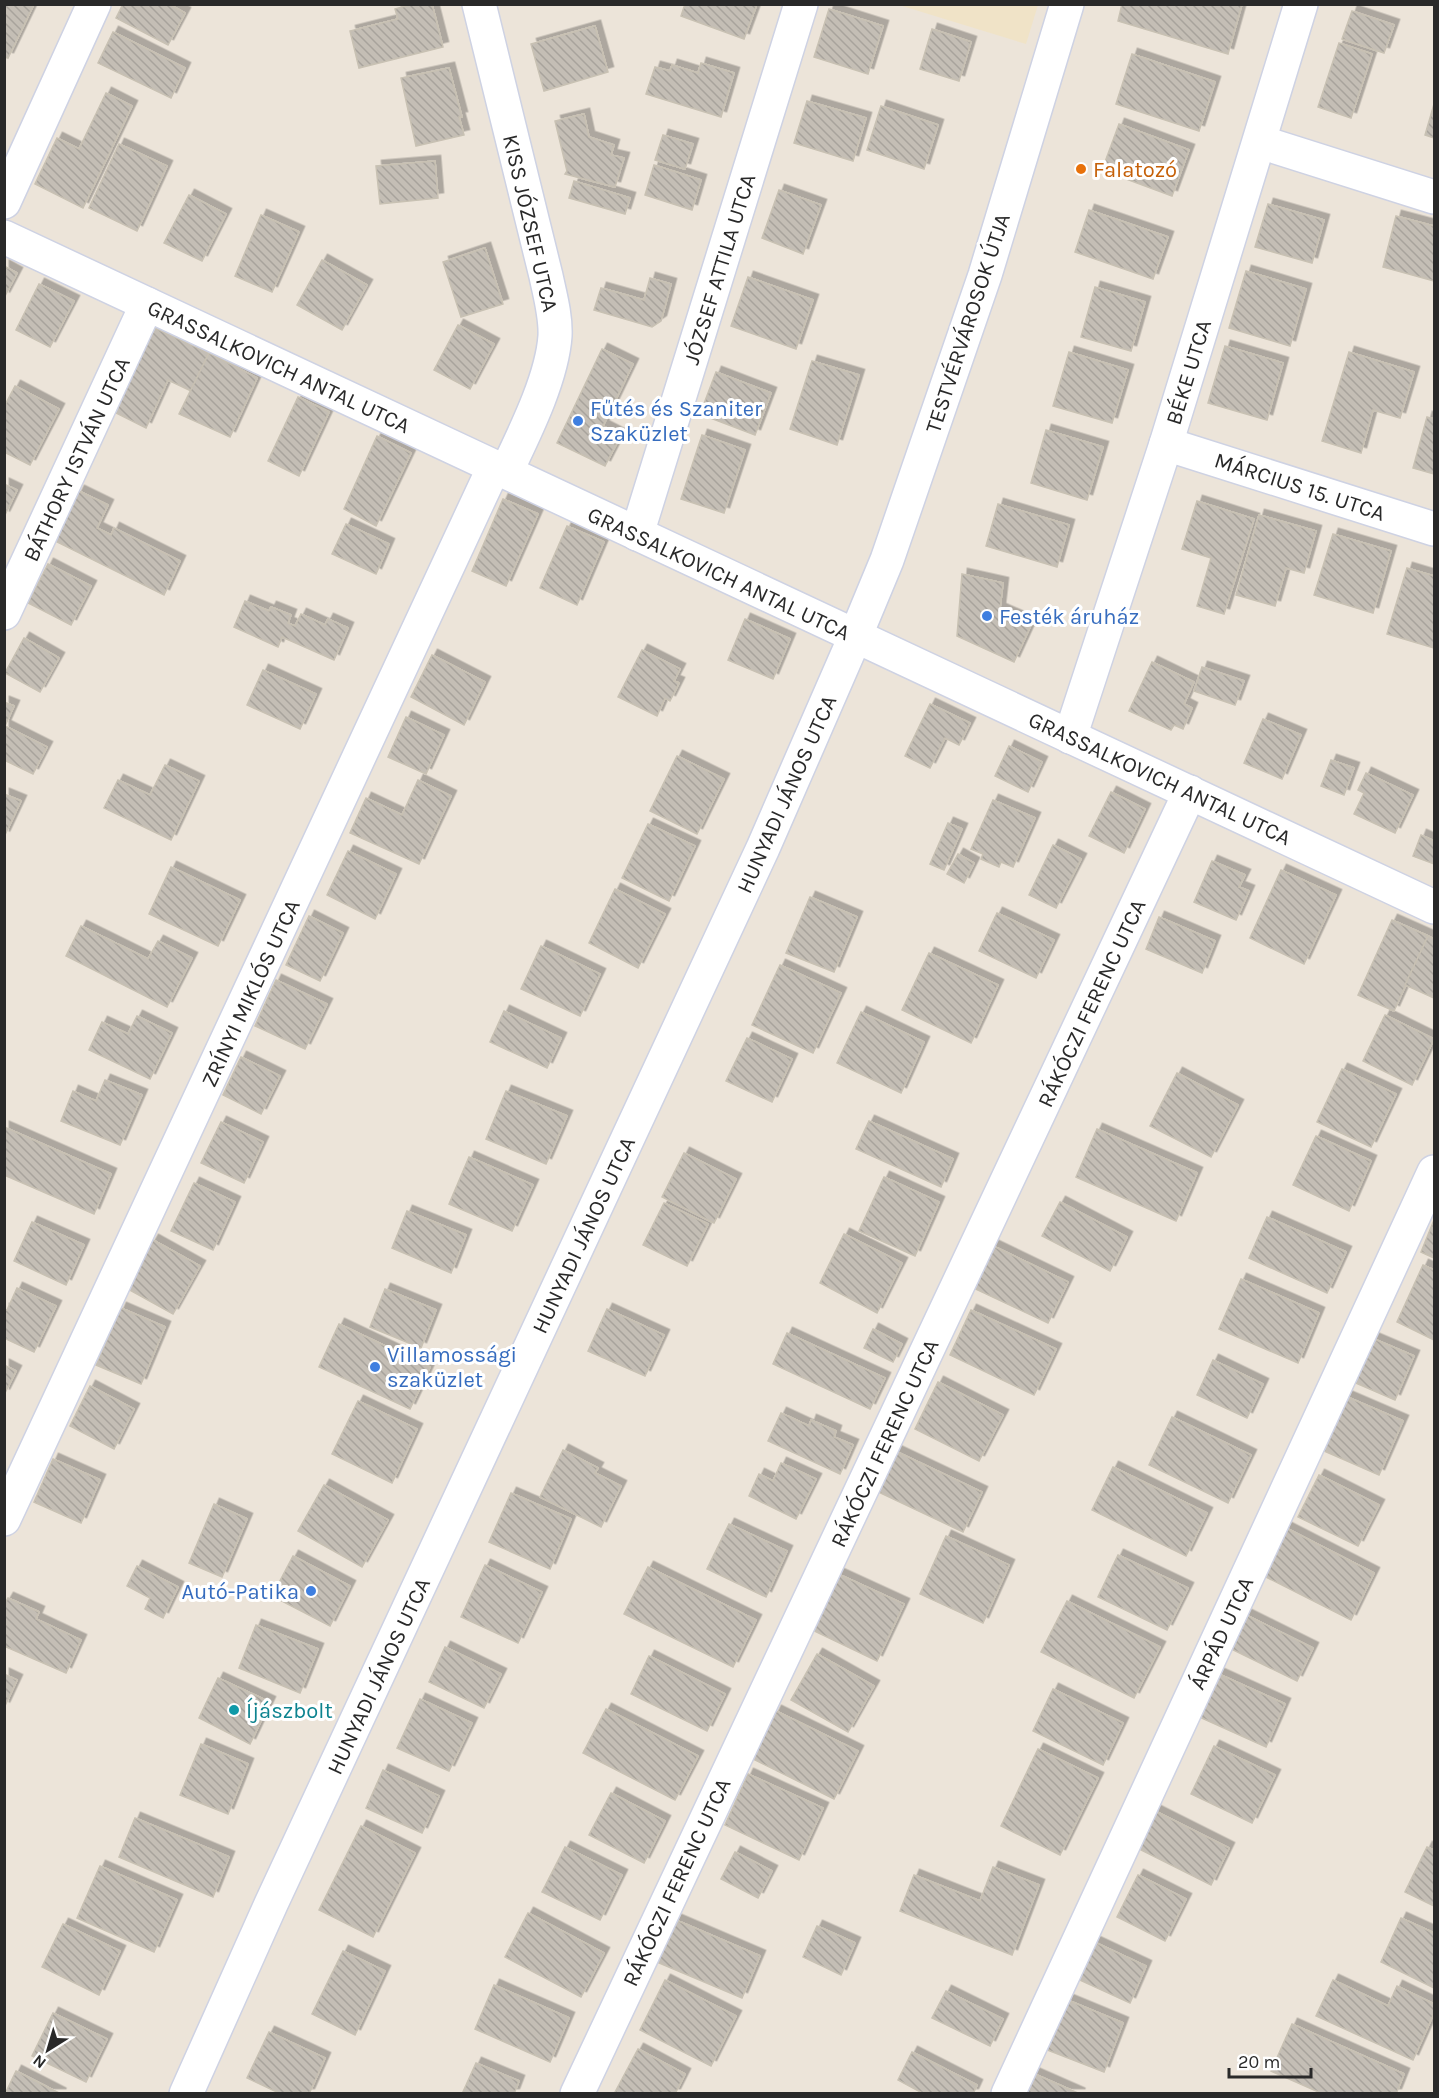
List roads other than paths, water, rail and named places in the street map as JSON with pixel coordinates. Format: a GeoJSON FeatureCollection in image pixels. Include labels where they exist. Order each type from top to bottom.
{"type":"FeatureCollection","features":[{"type":"Feature","properties":{"kind":"street"},"geometry":{"type":"LineString","coordinates":[[4,202],[94,4]]}},
{"type":"Feature","properties":{"kind":"street","name":"KISS JÓZSEF UTCA"},"geometry":{"type":"LineString","coordinates":[[479,4],[546,276],[553,308],[555,333],[548,370],[523,437],[500,470]]}},
{"type":"Feature","properties":{"kind":"street","name":"JÓZSEF ATTILA UTCA"},"geometry":{"type":"LineString","coordinates":[[637,534],[801,4]]}},
{"type":"Feature","properties":{"kind":"street","name":"TESTVÉRVÁROSOK ÚTJA"},"geometry":{"type":"LineString","coordinates":[[855,637],[887,560],[985,275],[1066,4]]}},
{"type":"Feature","properties":{"kind":"street","name":"BÉKE UTCA"},"geometry":{"type":"LineString","coordinates":[[1070,737],[1166,444],[1301,4]]}},
{"type":"Feature","properties":{"kind":"street"},"geometry":{"type":"LineString","coordinates":[[1260,142],[1434,197]]}},
{"type":"Feature","properties":{"kind":"street","name":"GRASSALKOVICH ANTAL UTCA"},"geometry":{"type":"LineString","coordinates":[[4,237],[1434,907]]}},
{"type":"Feature","properties":{"kind":"street","name":"BÁTHORY ISTVÁN UTCA"},"geometry":{"type":"LineString","coordinates":[[4,613],[147,304]]}},
{"type":"Feature","properties":{"kind":"street","name":"MÁRCIUS 15. UTCA"},"geometry":{"type":"LineString","coordinates":[[1166,444],[1434,529]]}},
{"type":"Feature","properties":{"kind":"street","name":"ZRÍNYI MIKLÓS UTCA"},"geometry":{"type":"LineString","coordinates":[[4,1519],[500,470]]}},
{"type":"Feature","properties":{"kind":"street","name":"HUNYADI JÁNOS UTCA"},"geometry":{"type":"LineString","coordinates":[[186,2094],[271,1904],[763,848],[855,637]]}},
{"type":"Feature","properties":{"kind":"street","name":"RÁKÓCZI FERENC UTCA"},"geometry":{"type":"LineString","coordinates":[[577,2094],[1190,792]]}},
{"type":"Feature","properties":{"kind":"street","name":"ÁRPÁD UTCA"},"geometry":{"type":"LineString","coordinates":[[1008,2094],[1434,1172]]}},
{"type":"Feature","properties":{"kind":"place","name":"Falatozó"},"geometry":{"type":"Point","coordinates":[1081,169]}},
{"type":"Feature","properties":{"kind":"place","name":"Fűtés és Szaniter Szaküzlet"},"geometry":{"type":"Point","coordinates":[578,421]}},
{"type":"Feature","properties":{"kind":"place","name":"Festék áruház"},"geometry":{"type":"Point","coordinates":[987,616]}},
{"type":"Feature","properties":{"kind":"place","name":"Villamossági szaküzlet"},"geometry":{"type":"Point","coordinates":[375,1367]}},
{"type":"Feature","properties":{"kind":"place","name":"Autó-Patika"},"geometry":{"type":"Point","coordinates":[311,1591]}},
{"type":"Feature","properties":{"kind":"place","name":"Íjászbolt"},"geometry":{"type":"Point","coordinates":[234,1710]}}]}
